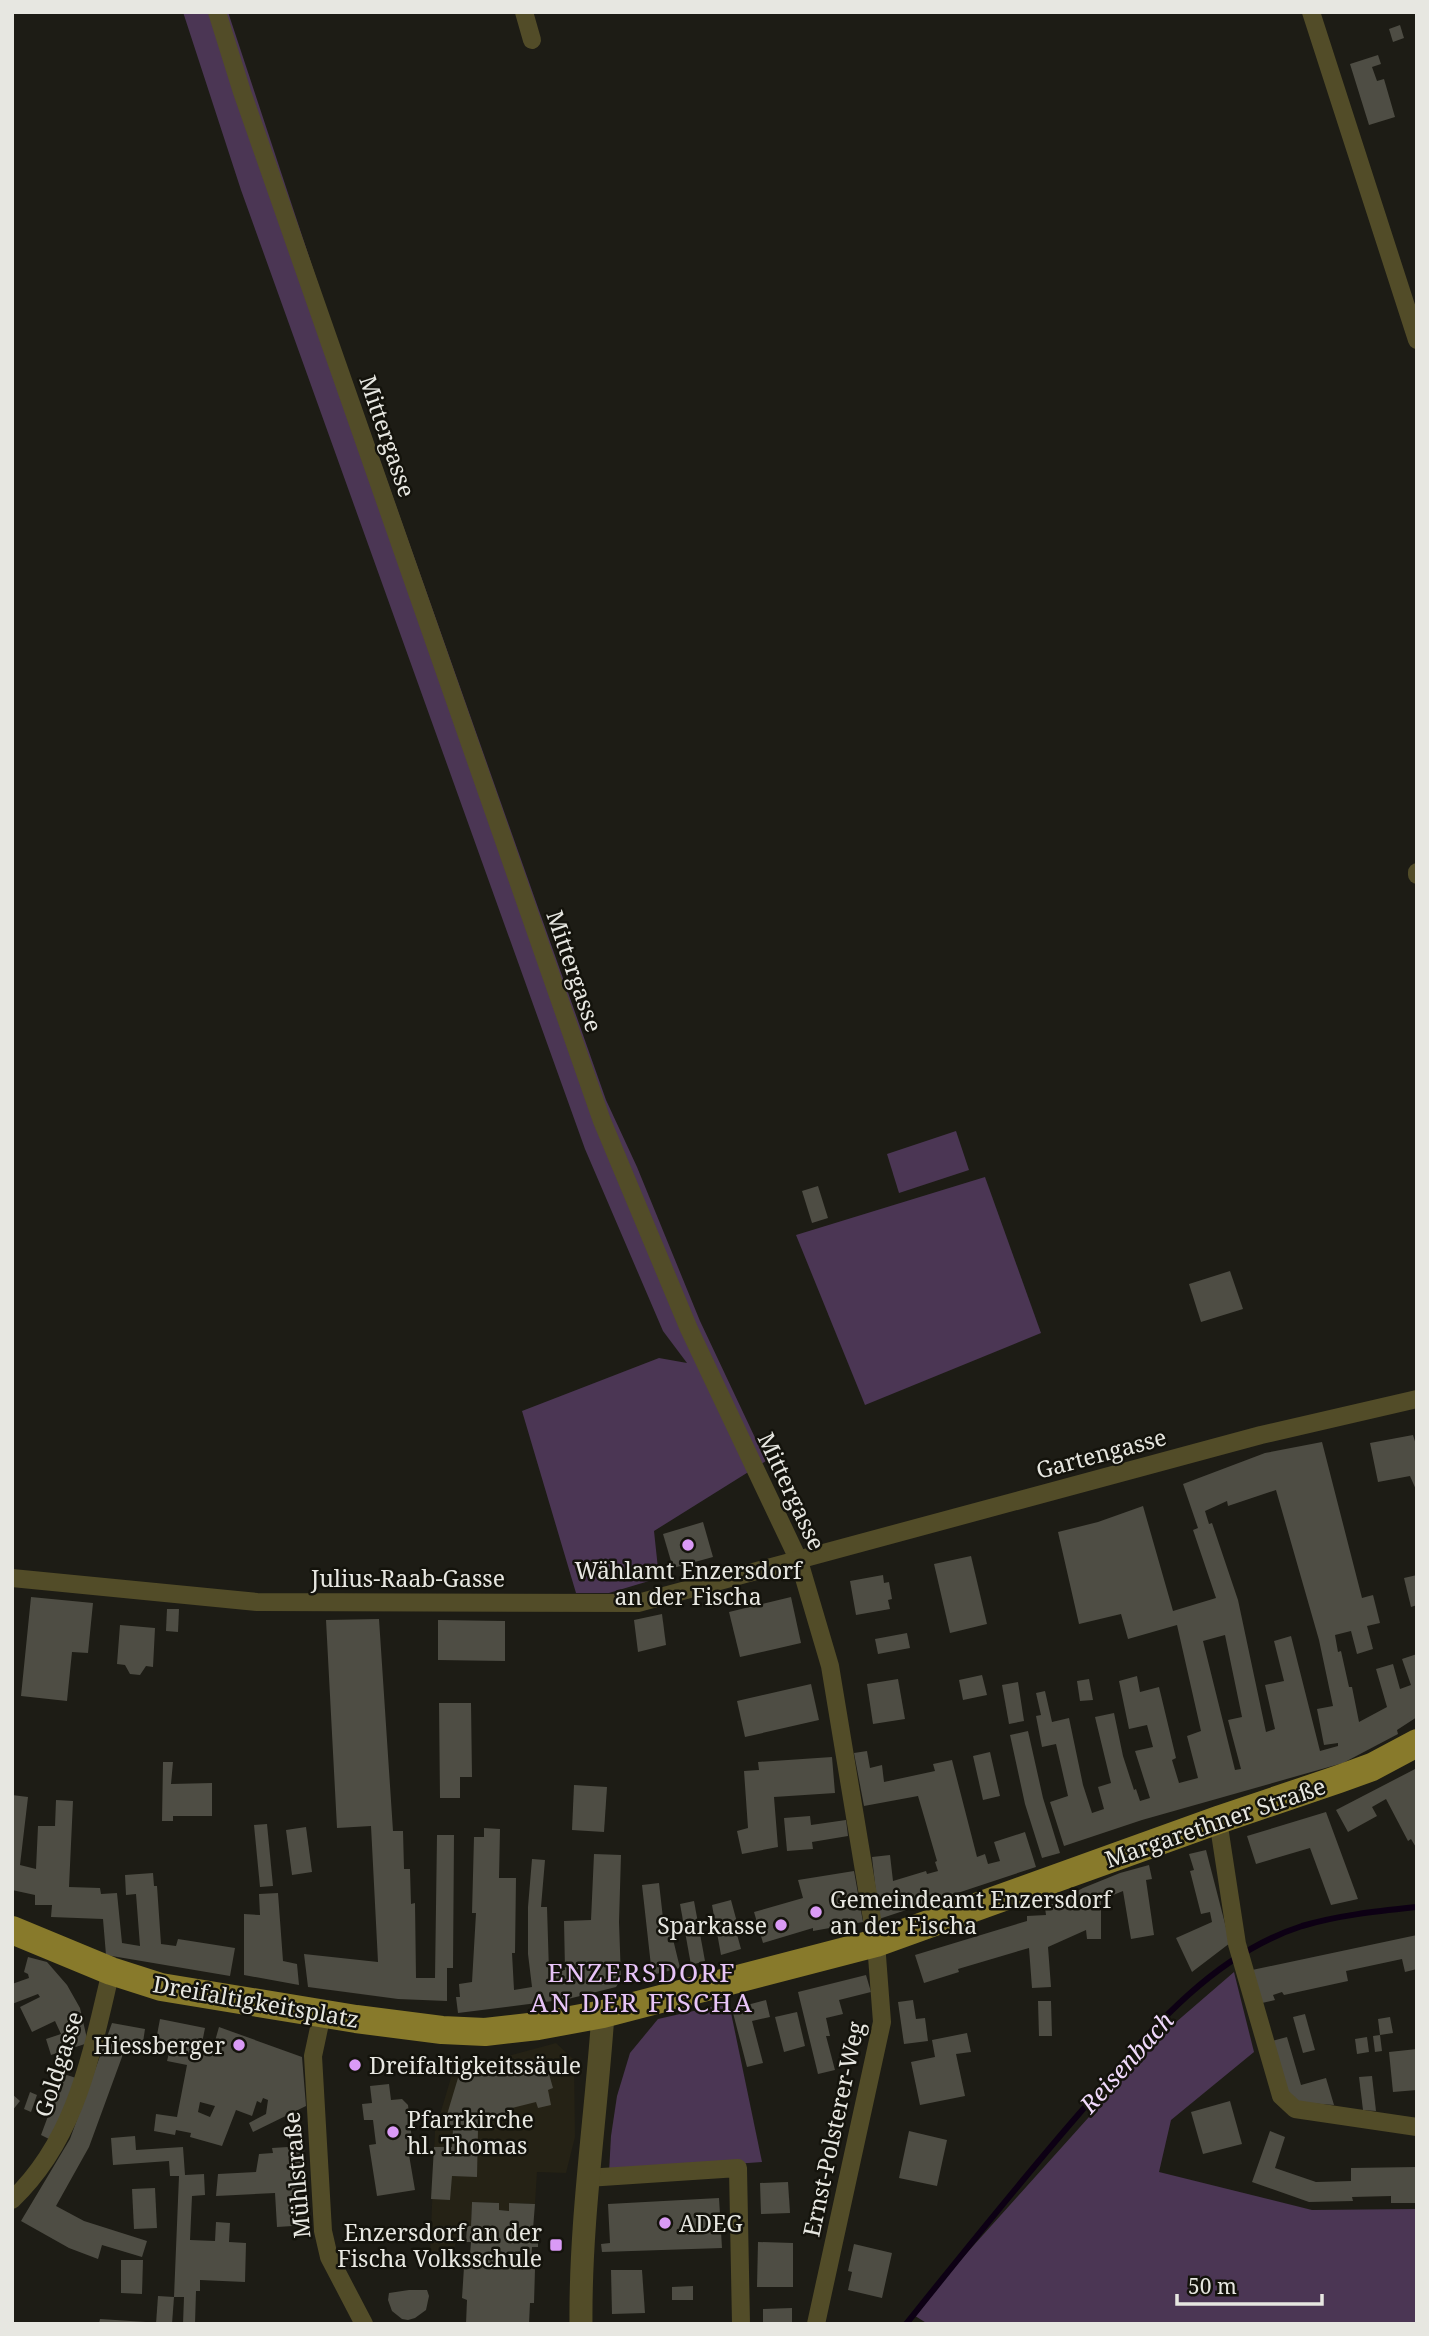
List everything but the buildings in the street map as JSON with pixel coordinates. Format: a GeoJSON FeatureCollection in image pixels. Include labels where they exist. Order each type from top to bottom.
{"type":"FeatureCollection","features":[{"type":"Feature","properties":{"kind":"main road","name":"Margarethner Straße"},"geometry":{"type":"LineString","coordinates":[[442,2030],[485,2032],[603,2014],[876,1943],[1218,1819],[1372,1767],[1417,1743]]}},
{"type":"Feature","properties":{"kind":"main road","name":"Dreifaltigkeitsplatz"},"geometry":{"type":"LineString","coordinates":[[12,1930],[111,1971],[161,1987],[322,2014],[442,2030]]}},
{"type":"Feature","properties":{"kind":"street","name":"Mittergasse"},"geometry":{"type":"LineString","coordinates":[[217,12],[242,92],[602,1121],[689,1329],[799,1562],[830,1666],[876,1943]]}},
{"type":"Feature","properties":{"kind":"street"},"geometry":{"type":"LineString","coordinates":[[524,12],[532,40]]}},
{"type":"Feature","properties":{"kind":"street"},"geometry":{"type":"LineString","coordinates":[[1311,12],[1417,340]]}},
{"type":"Feature","properties":{"kind":"street","name":"Gartengasse"},"geometry":{"type":"LineString","coordinates":[[799,1562],[1261,1435],[1417,1399]]}},
{"type":"Feature","properties":{"kind":"street","name":"Julius-Raab-Gasse"},"geometry":{"type":"LineString","coordinates":[[12,1578],[257,1602],[638,1603],[799,1562]]}},
{"type":"Feature","properties":{"kind":"street"},"geometry":{"type":"LineString","coordinates":[[1218,1819],[1237,1944],[1281,2096],[1295,2109],[1417,2127]]}},
{"type":"Feature","properties":{"kind":"street","name":"Ernst-Polsterer-Weg"},"geometry":{"type":"LineString","coordinates":[[816,2324],[882,2022],[876,1943]]}},
{"type":"Feature","properties":{"kind":"street","name":"Goldgasse"},"geometry":{"type":"LineString","coordinates":[[12,2200],[22,2191],[55,2146],[73,2111],[91,2057],[111,1971]]}},
{"type":"Feature","properties":{"kind":"street","name":"Mühlstraße"},"geometry":{"type":"LineString","coordinates":[[322,2014],[313,2056],[323,2231],[329,2257],[364,2324]]}},
{"type":"Feature","properties":{"kind":"street"},"geometry":{"type":"LineString","coordinates":[[581,2324],[587,2178],[603,2014]]}},
{"type":"Feature","properties":{"kind":"street"},"geometry":{"type":"LineString","coordinates":[[587,2178],[738,2168],[741,2324]]}},
{"type":"Feature","properties":{"kind":"shaded area"},"geometry":{"type":"Polygon","coordinates":[[[183,12],[228,12],[325,305],[606,1100],[637,1167],[700,1321],[766,1461],[654,1531],[659,1578],[609,1593],[576,1593],[522,1411],[659,1358],[687,1363],[663,1331],[585,1149],[241,190],[183,12]]]}},
{"type":"Feature","properties":{"kind":"shaded area"},"geometry":{"type":"Polygon","coordinates":[[[956,1131],[969,1170],[899,1193],[887,1154],[956,1131]]]}},
{"type":"Feature","properties":{"kind":"shaded area"},"geometry":{"type":"Polygon","coordinates":[[[985,1177],[1041,1333],[865,1405],[796,1235],[985,1177]]]}},
{"type":"Feature","properties":{"kind":"shaded area"},"geometry":{"type":"Polygon","coordinates":[[[1234,1972],[1254,2052],[1171,2120],[1159,2172],[1312,2210],[1417,2209],[1417,2324],[928,2324],[912,2314],[1168,2029],[1234,1972]]]}},
{"type":"Feature","properties":{"kind":"shaded area"},"geometry":{"type":"Polygon","coordinates":[[[729,2003],[762,2162],[609,2173],[617,2096],[630,2053],[658,2019],[729,2003]]]}},
{"type":"Feature","properties":{"kind":"shaded area"},"geometry":{"type":"Polygon","coordinates":[[[556,2043],[574,2060],[575,2137],[566,2173],[537,2172],[535,2204],[510,2203],[509,2211],[499,2210],[498,2203],[472,2202],[471,2226],[462,2227],[458,2233],[453,2253],[430,2255],[435,2131],[453,2071],[556,2043]]]}},
{"type":"Feature","properties":{"kind":"waterway","name":"Reisenbach"},"geometry":{"type":"LineString","coordinates":[[906,2324],[1126,2059],[1151,2031],[1206,1980],[1235,1958],[1267,1940],[1302,1926],[1345,1916],[1417,1907]]}},
{"type":"Feature","properties":{"kind":"place","name":"Wählamt Enzersdorf an der Fischa"},"geometry":{"type":"Point","coordinates":[688,1545]}},
{"type":"Feature","properties":{"kind":"place","name":"Gemeindeamt Enzersdorf an der Fischa"},"geometry":{"type":"Point","coordinates":[816,1912]}},
{"type":"Feature","properties":{"kind":"place","name":"Sparkasse"},"geometry":{"type":"Point","coordinates":[781,1925]}},
{"type":"Feature","properties":{"kind":"place","name":"Hiessberger"},"geometry":{"type":"Point","coordinates":[239,2045]}},
{"type":"Feature","properties":{"kind":"place","name":"Dreifaltigkeitssäule"},"geometry":{"type":"Point","coordinates":[355,2065]}},
{"type":"Feature","properties":{"kind":"place","name":"Pfarrkirche hl. Thomas"},"geometry":{"type":"Point","coordinates":[393,2132]}},
{"type":"Feature","properties":{"kind":"place","name":"ADEG"},"geometry":{"type":"Point","coordinates":[665,2223]}},
{"type":"Feature","properties":{"kind":"place","name":"Enzersdorf an der Fischa Volksschule"},"geometry":{"type":"Point","coordinates":[556,2245]}},
{"type":"Feature","properties":{"kind":"district","name":"ENZERSDORF AN DER FISCHA"},"geometry":{"type":"Point","coordinates":[642,1987]}}]}
